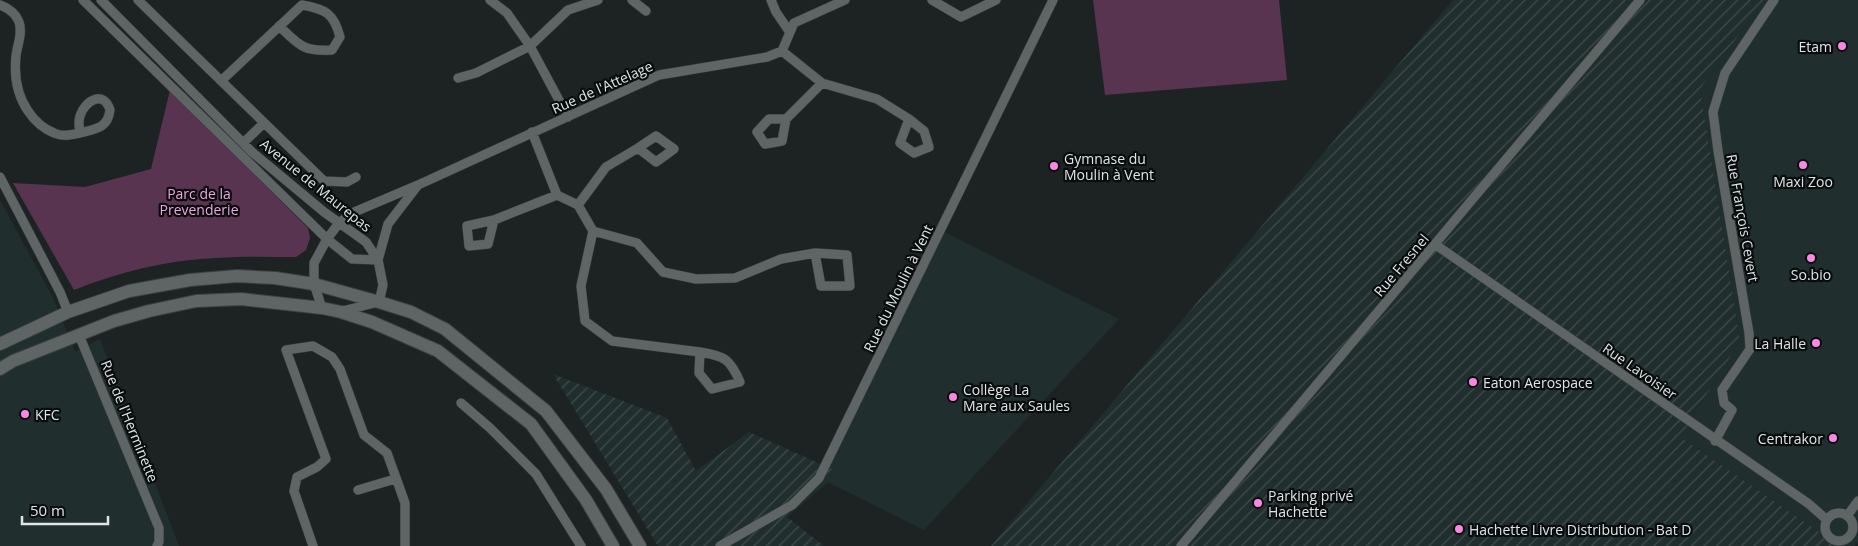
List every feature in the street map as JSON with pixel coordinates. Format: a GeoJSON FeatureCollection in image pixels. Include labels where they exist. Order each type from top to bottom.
{"type":"FeatureCollection","features":[{"type":"Feature","properties":{"kind":"street","name":"Avenue de Maurepas"},"geometry":{"type":"LineString","coordinates":[[83,0],[327,239],[352,259],[378,260]]}},
{"type":"Feature","properties":{"kind":"street","name":"Avenue de Maurepas"},"geometry":{"type":"LineString","coordinates":[[101,0],[252,152],[339,224],[353,231],[366,242],[378,260]]}},
{"type":"Feature","properties":{"kind":"street"},"geometry":{"type":"LineString","coordinates":[[138,0],[324,181],[347,182],[356,177]]}},
{"type":"Feature","properties":{"kind":"street"},"geometry":{"type":"LineString","coordinates":[[490,0],[507,13],[530,46],[568,117]]}},
{"type":"Feature","properties":{"kind":"street"},"geometry":{"type":"LineString","coordinates":[[458,78],[476,73],[530,46],[568,10],[598,0]]}},
{"type":"Feature","properties":{"kind":"street"},"geometry":{"type":"LineString","coordinates":[[632,0],[646,11]]}},
{"type":"Feature","properties":{"kind":"street"},"geometry":{"type":"LineString","coordinates":[[771,0],[776,12],[790,31]]}},
{"type":"Feature","properties":{"kind":"street"},"geometry":{"type":"LineString","coordinates":[[845,0],[794,23],[782,51],[822,83],[877,99],[909,119]]}},
{"type":"Feature","properties":{"kind":"street"},"geometry":{"type":"LineString","coordinates":[[932,0],[961,17],[996,0]]}},
{"type":"Feature","properties":{"kind":"street","name":"Rue du Moulin à Vent"},"geometry":{"type":"LineString","coordinates":[[720,546],[792,504],[819,478],[1053,0]]}},
{"type":"Feature","properties":{"kind":"street","name":"Rue Fresnel"},"geometry":{"type":"LineString","coordinates":[[1181,546],[1436,246],[1640,0]]}},
{"type":"Feature","properties":{"kind":"street","name":"Rue François Cevert"},"geometry":{"type":"LineString","coordinates":[[1715,441],[1732,410],[1724,403],[1722,390],[1750,349],[1713,112],[1725,73],[1774,0]]}},
{"type":"Feature","properties":{"kind":"street"},"geometry":{"type":"LineString","coordinates":[[0,5],[13,13],[20,23],[20,37],[16,57],[16,81],[28,110],[36,121],[52,133],[69,136],[80,132]]}},
{"type":"Feature","properties":{"kind":"street"},"geometry":{"type":"LineString","coordinates":[[221,81],[279,26],[302,5],[322,9],[336,23],[340,38],[332,50],[313,52],[296,43],[279,26]]}},
{"type":"Feature","properties":{"kind":"street","name":"Rue de l'Attelage"},"geometry":{"type":"LineString","coordinates":[[322,308],[314,284],[314,263],[327,239],[339,224],[352,213],[418,185],[659,75],[768,57],[782,51]]}},
{"type":"Feature","properties":{"kind":"street"},"geometry":{"type":"LineString","coordinates":[[786,119],[822,83]]}},
{"type":"Feature","properties":{"kind":"street"},"geometry":{"type":"LineString","coordinates":[[243,143],[264,123]]}},
{"type":"Feature","properties":{"kind":"street"},"geometry":{"type":"LineString","coordinates":[[532,132],[557,195]]}},
{"type":"Feature","properties":{"kind":"street"},"geometry":{"type":"LineString","coordinates":[[578,204],[606,167],[638,148]]}},
{"type":"Feature","properties":{"kind":"street"},"geometry":{"type":"LineString","coordinates":[[0,177],[60,292],[68,312]]}},
{"type":"Feature","properties":{"kind":"street","name":"Rue de l'Attelage"},"geometry":{"type":"LineString","coordinates":[[379,302],[383,285],[378,260],[388,224],[418,185]]}},
{"type":"Feature","properties":{"kind":"street"},"geometry":{"type":"LineString","coordinates":[[494,220],[557,195],[578,204],[593,231],[581,286],[585,320],[612,341],[717,354],[732,364],[740,382],[712,389],[699,373],[700,352]]}},
{"type":"Feature","properties":{"kind":"street"},"geometry":{"type":"LineString","coordinates":[[593,231],[637,243],[663,272],[696,280],[736,278],[781,259],[815,253],[847,255],[850,286],[821,286],[815,253]]}},
{"type":"Feature","properties":{"kind":"street","name":"Rue Lavoisier"},"geometry":{"type":"LineString","coordinates":[[1436,246],[1715,441],[1809,504],[1827,520]]}},
{"type":"Feature","properties":{"kind":"street"},"geometry":{"type":"LineString","coordinates":[[0,344],[68,312],[129,291],[190,280],[237,276],[275,278],[314,284],[411,312],[446,330],[546,411],[606,489],[640,546]]}},
{"type":"Feature","properties":{"kind":"street"},"geometry":{"type":"LineString","coordinates":[[0,369],[13,361],[114,322],[149,311],[196,302],[241,299],[322,308],[341,312],[372,322],[438,351],[531,424],[586,500],[613,546]]}},
{"type":"Feature","properties":{"kind":"street"},"geometry":{"type":"LineString","coordinates":[[341,312],[379,302]]}},
{"type":"Feature","properties":{"kind":"street","name":"Rue de l'Herminette"},"geometry":{"type":"LineString","coordinates":[[80,336],[159,528],[159,542],[157,546]]}},
{"type":"Feature","properties":{"kind":"street"},"geometry":{"type":"LineString","coordinates":[[313,546],[294,491],[297,477],[316,467],[326,459],[286,350],[313,346],[332,357],[340,369],[364,435],[386,453],[405,503],[405,546]]}},
{"type":"Feature","properties":{"kind":"street"},"geometry":{"type":"LineString","coordinates":[[461,403],[490,428],[536,474],[581,546]]}},
{"type":"Feature","properties":{"kind":"street"},"geometry":{"type":"LineString","coordinates":[[358,490],[395,479]]}},
{"type":"Feature","properties":{"kind":"street"},"geometry":{"type":"LineString","coordinates":[[1847,516],[1858,501]]}},
{"type":"Feature","properties":{"kind":"street"},"geometry":{"type":"LineString","coordinates":[[1839,513],[1847,516],[1852,528],[1850,536],[1843,540],[1829,542],[1825,528],[1827,520],[1830,516],[1839,513]]}},
{"type":"Feature","properties":{"kind":"street"},"geometry":{"type":"LineString","coordinates":[[1850,536],[1858,541]]}},
{"type":"Feature","properties":{"kind":"shaded area"},"geometry":{"type":"Polygon","coordinates":[[[1453,0],[1764,0],[1700,89],[1740,341],[1680,437],[1840,546],[991,546],[1453,0]]]}},
{"type":"Feature","properties":{"kind":"shaded area"},"geometry":{"type":"Polygon","coordinates":[[[1764,0],[1858,0],[1858,541],[1855,546],[1840,546],[1680,437],[1740,341],[1700,89],[1764,0]]]}},
{"type":"Feature","properties":{"kind":"shaded area"},"geometry":{"type":"Polygon","coordinates":[[[0,200],[53,298],[75,352],[100,339],[179,546],[0,546],[0,200]]]}},
{"type":"Feature","properties":{"kind":"shaded area","name":"Collège La Mare aux Saules"},"geometry":{"type":"Polygon","coordinates":[[[940,230],[1119,319],[924,530],[819,478],[940,230]]]}},
{"type":"Feature","properties":{"kind":"shaded area"},"geometry":{"type":"Polygon","coordinates":[[[553,374],[667,418],[696,471],[749,432],[834,470],[827,483],[787,517],[824,546],[658,546],[553,374]]]}},
{"type":"Feature","properties":{"kind":"green space"},"geometry":{"type":"Polygon","coordinates":[[[1093,0],[1279,0],[1287,80],[1105,95],[1093,0]]]}},
{"type":"Feature","properties":{"kind":"green space","name":"Parc de la Prevenderie"},"geometry":{"type":"Polygon","coordinates":[[[170,90],[308,228],[310,238],[306,250],[296,257],[226,257],[161,264],[126,272],[74,290],[13,183],[85,187],[151,169],[170,90]]]}},
{"type":"Feature","properties":{"kind":"place","name":"Etam"},"geometry":{"type":"Point","coordinates":[1842,46]}},
{"type":"Feature","properties":{"kind":"place","name":"Maxi Zoo"},"geometry":{"type":"Point","coordinates":[1803,165]}},
{"type":"Feature","properties":{"kind":"place","name":"Gymnase du Moulin à Vent"},"geometry":{"type":"Point","coordinates":[1054,166]}},
{"type":"Feature","properties":{"kind":"place","name":"So.bio"},"geometry":{"type":"Point","coordinates":[1811,258]}},
{"type":"Feature","properties":{"kind":"place","name":"La Halle"},"geometry":{"type":"Point","coordinates":[1816,343]}},
{"type":"Feature","properties":{"kind":"place","name":"Eaton Aerospace"},"geometry":{"type":"Point","coordinates":[1473,382]}},
{"type":"Feature","properties":{"kind":"place","name":"Collège La Mare aux Saules"},"geometry":{"type":"Point","coordinates":[953,397]}},
{"type":"Feature","properties":{"kind":"place","name":"KFC"},"geometry":{"type":"Point","coordinates":[25,414]}},
{"type":"Feature","properties":{"kind":"place","name":"Centrakor"},"geometry":{"type":"Point","coordinates":[1833,438]}},
{"type":"Feature","properties":{"kind":"place","name":"Parking privé Hachette"},"geometry":{"type":"Point","coordinates":[1258,503]}},
{"type":"Feature","properties":{"kind":"place","name":"Hachette Livre Distribution - Bat D"},"geometry":{"type":"Point","coordinates":[1459,529]}}]}
